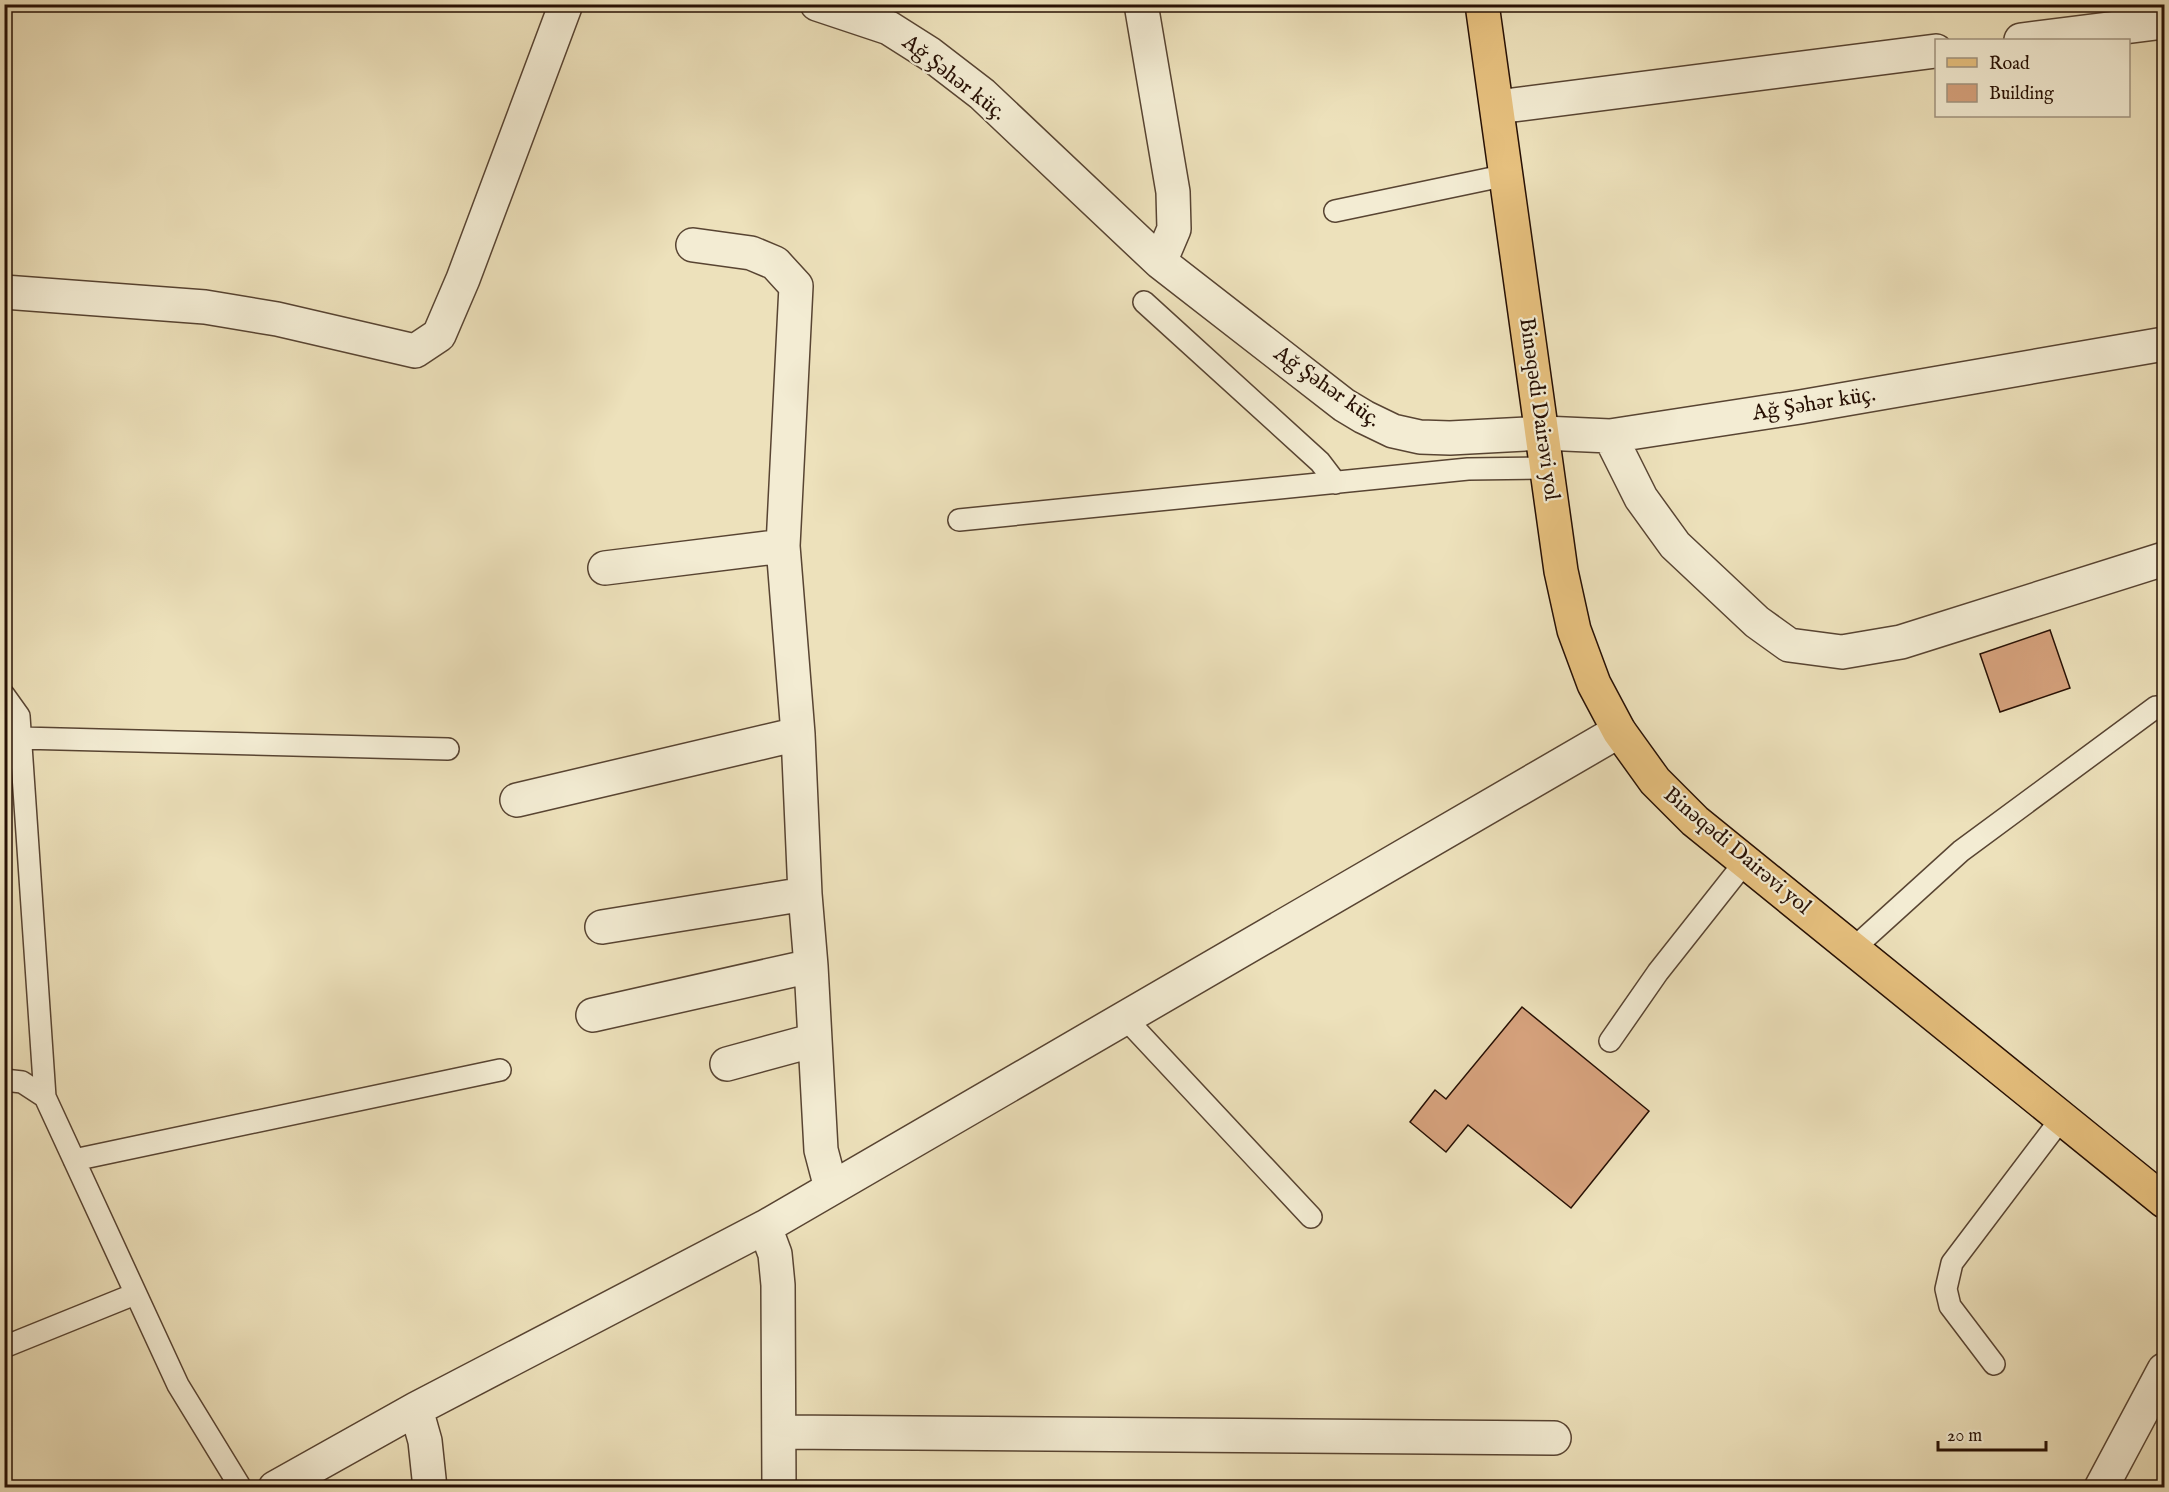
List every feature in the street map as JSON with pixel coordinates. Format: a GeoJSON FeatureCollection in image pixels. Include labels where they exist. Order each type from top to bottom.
{"type":"FeatureCollection","features":[{"type":"Feature","properties":{"kind":"main road","name":"Binəqədi Dairəvi yol"},"geometry":{"type":"LineString","coordinates":[[1482,4],[1561,571],[1574,630],[1594,684],[1619,731],[1654,781],[1695,821],[2164,1201]]}},
{"type":"Feature","properties":{"kind":"street"},"geometry":{"type":"LineString","coordinates":[[4,292],[205,307],[277,319],[415,351],[439,335],[443,326],[463,279],[566,4]]}},
{"type":"Feature","properties":{"kind":"street","name":"Ağ Şəhər küç."},"geometry":{"type":"LineString","coordinates":[[817,4],[889,28],[930,54],[982,93],[1160,261],[1344,405],[1393,431],[1450,438],[1543,433],[1610,436],[1800,407],[2164,344]]}},
{"type":"Feature","properties":{"kind":"street"},"geometry":{"type":"LineString","coordinates":[[1141,4],[1173,192],[1174,229],[1160,261]]}},
{"type":"Feature","properties":{"kind":"street"},"geometry":{"type":"LineString","coordinates":[[2029,39],[2164,22]]}},
{"type":"Feature","properties":{"kind":"street"},"geometry":{"type":"LineString","coordinates":[[1497,107],[1935,51]]}},
{"type":"Feature","properties":{"kind":"street"},"geometry":{"type":"LineString","coordinates":[[693,245],[751,253],[775,263],[796,286],[783,546],[798,734],[805,894],[821,1150],[831,1188]]}},
{"type":"Feature","properties":{"kind":"street"},"geometry":{"type":"LineString","coordinates":[[1610,436],[1641,498],[1675,545],[1757,622],[1789,645],[1842,652],[1901,642],[2164,559]]}},
{"type":"Feature","properties":{"kind":"street"},"geometry":{"type":"LineString","coordinates":[[605,568],[783,546]]}},
{"type":"Feature","properties":{"kind":"street"},"geometry":{"type":"LineString","coordinates":[[275,1488],[416,1409],[765,1227],[1619,731]]}},
{"type":"Feature","properties":{"kind":"street"},"geometry":{"type":"LineString","coordinates":[[517,800],[798,734]]}},
{"type":"Feature","properties":{"kind":"street"},"geometry":{"type":"LineString","coordinates":[[602,927],[805,894]]}},
{"type":"Feature","properties":{"kind":"street"},"geometry":{"type":"LineString","coordinates":[[593,1015],[811,966]]}},
{"type":"Feature","properties":{"kind":"street"},"geometry":{"type":"LineString","coordinates":[[727,1064],[815,1040]]}},
{"type":"Feature","properties":{"kind":"street"},"geometry":{"type":"LineString","coordinates":[[765,1227],[774,1254],[778,1285],[779,1488]]}},
{"type":"Feature","properties":{"kind":"street"},"geometry":{"type":"LineString","coordinates":[[2102,1488],[2161,1384]]}},
{"type":"Feature","properties":{"kind":"street"},"geometry":{"type":"LineString","coordinates":[[416,1409],[425,1441],[430,1488]]}},
{"type":"Feature","properties":{"kind":"street"},"geometry":{"type":"LineString","coordinates":[[779,1432],[1554,1438]]}},
{"type":"Feature","properties":{"kind":"lane"},"geometry":{"type":"LineString","coordinates":[[1335,211],[1507,175]]}},
{"type":"Feature","properties":{"kind":"lane"},"geometry":{"type":"LineString","coordinates":[[1144,302],[1320,462],[1336,483]]}},
{"type":"Feature","properties":{"kind":"lane"},"geometry":{"type":"LineString","coordinates":[[959,520],[1468,469],[1547,468]]}},
{"type":"Feature","properties":{"kind":"lane"},"geometry":{"type":"LineString","coordinates":[[4,695],[20,716],[45,1097],[178,1385],[241,1488]]}},
{"type":"Feature","properties":{"kind":"lane"},"geometry":{"type":"LineString","coordinates":[[1854,948],[1961,851],[2156,707]]}},
{"type":"Feature","properties":{"kind":"lane"},"geometry":{"type":"LineString","coordinates":[[21,738],[448,749]]}},
{"type":"Feature","properties":{"kind":"lane"},"geometry":{"type":"LineString","coordinates":[[1610,1041],[1658,972],[1745,862]]}},
{"type":"Feature","properties":{"kind":"lane"},"geometry":{"type":"LineString","coordinates":[[1125,1018],[1311,1217]]}},
{"type":"Feature","properties":{"kind":"lane"},"geometry":{"type":"LineString","coordinates":[[74,1160],[500,1070]]}},
{"type":"Feature","properties":{"kind":"lane"},"geometry":{"type":"LineString","coordinates":[[4,1080],[22,1082],[45,1097]]}},
{"type":"Feature","properties":{"kind":"lane"},"geometry":{"type":"LineString","coordinates":[[1994,1364],[1950,1306],[1946,1289],[1952,1263],[2061,1119]]}},
{"type":"Feature","properties":{"kind":"lane"},"geometry":{"type":"LineString","coordinates":[[4,1347],[135,1294]]}},
{"type":"Feature","properties":{"kind":"building"},"geometry":{"type":"Polygon","coordinates":[[[2050,630],[2070,688],[2000,712],[1980,654],[2050,630]]]}},
{"type":"Feature","properties":{"kind":"building"},"geometry":{"type":"Polygon","coordinates":[[[1522,1007],[1649,1111],[1571,1208],[1468,1125],[1446,1152],[1410,1122],[1435,1090],[1446,1099],[1522,1007]]]}}]}
